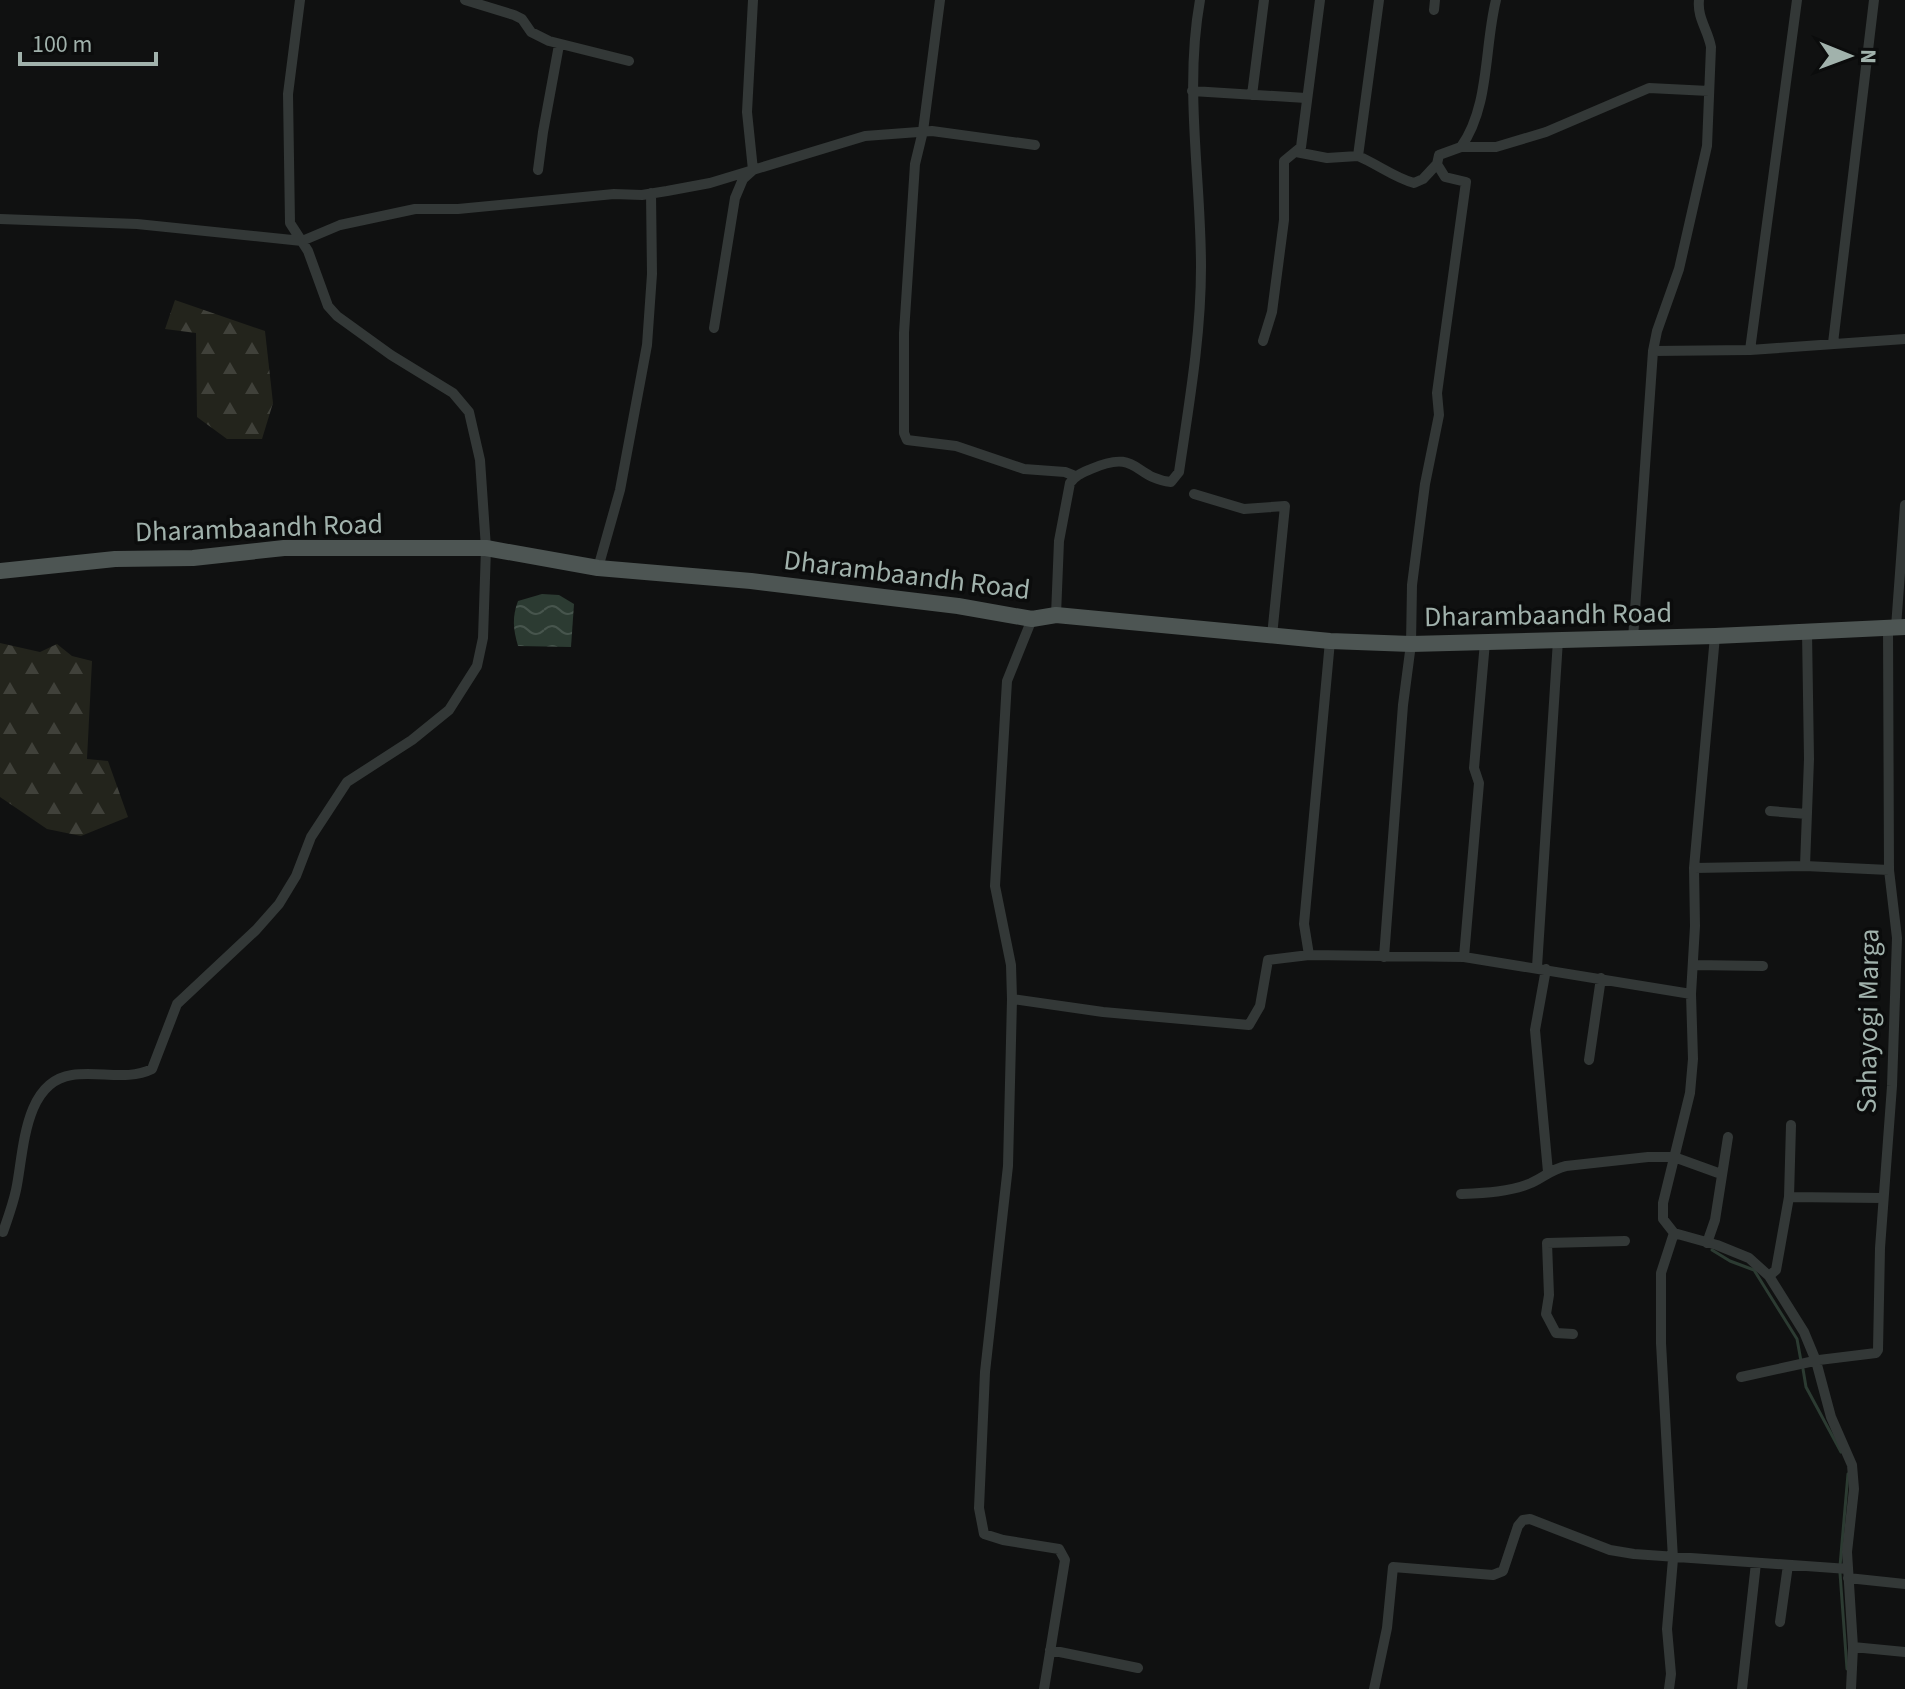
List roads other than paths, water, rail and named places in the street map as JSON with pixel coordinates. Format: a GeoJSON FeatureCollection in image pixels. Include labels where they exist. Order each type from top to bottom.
{"type":"FeatureCollection","features":[{"type":"Feature","properties":{"kind":"main road","name":"Dharambaandh Road"},"geometry":{"type":"LineString","coordinates":[[0,571],[115,559],[193,558],[284,548],[486,548],[598,568],[751,581],[880,599],[958,606],[1032,619],[1056,615],[1330,641],[1411,644],[1633,639],[1896,627]]}},
{"type":"Feature","properties":{"kind":"street"},"geometry":{"type":"LineString","coordinates":[[3,1232],[29,1123],[43,1089],[51,1082],[72,1075],[141,1074],[152,1069],[177,1004],[256,930],[279,904],[296,876],[311,837],[347,782],[412,740],[449,710],[477,666],[483,638],[486,548],[480,460],[469,412],[453,393],[391,355],[337,316],[328,306],[302,241],[290,223],[288,94],[300,0]]}},
{"type":"Feature","properties":{"kind":"street"},"geometry":{"type":"LineString","coordinates":[[465,0],[484,3],[514,15],[522,19],[536,36],[559,45],[629,61]]}},
{"type":"Feature","properties":{"kind":"street"},"geometry":{"type":"LineString","coordinates":[[753,0],[747,112],[753,170]]}},
{"type":"Feature","properties":{"kind":"street"},"geometry":{"type":"LineString","coordinates":[[940,0],[923,131],[915,164],[904,333],[904,433],[907,440],[956,446],[1024,469],[1065,472],[1075,476]]}},
{"type":"Feature","properties":{"kind":"street"},"geometry":{"type":"LineString","coordinates":[[1056,615],[1059,541],[1070,483],[1075,476],[1110,461],[1121,460],[1164,481],[1171,482],[1179,472],[1200,310],[1201,264],[1192,91],[1193,40],[1200,0]]}},
{"type":"Feature","properties":{"kind":"street"},"geometry":{"type":"LineString","coordinates":[[1252,95],[1264,0]]}},
{"type":"Feature","properties":{"kind":"street"},"geometry":{"type":"LineString","coordinates":[[1263,341],[1272,312],[1284,220],[1284,161],[1301,147],[1320,0]]}},
{"type":"Feature","properties":{"kind":"street"},"geometry":{"type":"LineString","coordinates":[[1358,156],[1379,0]]}},
{"type":"Feature","properties":{"kind":"street"},"geometry":{"type":"LineString","coordinates":[[1461,147],[1471,134],[1478,110],[1488,33],[1496,0]]}},
{"type":"Feature","properties":{"kind":"street"},"geometry":{"type":"LineString","coordinates":[[1633,639],[1653,351],[1679,269],[1707,146],[1711,47],[1699,18],[1699,0]]}},
{"type":"Feature","properties":{"kind":"street"},"geometry":{"type":"LineString","coordinates":[[1750,350],[1797,0]]}},
{"type":"Feature","properties":{"kind":"street"},"geometry":{"type":"LineString","coordinates":[[1833,343],[1874,0]]}},
{"type":"Feature","properties":{"kind":"street"},"geometry":{"type":"LineString","coordinates":[[538,170],[559,45]]}},
{"type":"Feature","properties":{"kind":"street"},"geometry":{"type":"LineString","coordinates":[[1296,152],[1327,158],[1358,156],[1414,183],[1423,179],[1437,164],[1439,155],[1461,147],[1496,147],[1546,132],[1649,88],[1709,91]]}},
{"type":"Feature","properties":{"kind":"street"},"geometry":{"type":"LineString","coordinates":[[1192,91],[1306,98]]}},
{"type":"Feature","properties":{"kind":"street"},"geometry":{"type":"LineString","coordinates":[[0,219],[137,224],[302,241],[340,225],[415,209],[458,209],[651,193],[710,183],[865,136],[923,131],[1035,145]]}},
{"type":"Feature","properties":{"kind":"street"},"geometry":{"type":"LineString","coordinates":[[1384,957],[1403,705],[1411,644],[1412,585],[1425,484],[1439,415],[1437,393],[1466,182],[1445,177],[1437,164]]}},
{"type":"Feature","properties":{"kind":"street"},"geometry":{"type":"LineString","coordinates":[[714,328],[735,198],[743,179],[753,170]]}},
{"type":"Feature","properties":{"kind":"street"},"geometry":{"type":"LineString","coordinates":[[598,568],[620,490],[647,345],[652,274],[651,193]]}},
{"type":"Feature","properties":{"kind":"street"},"geometry":{"type":"LineString","coordinates":[[1653,351],[1750,350],[1905,339]]}},
{"type":"Feature","properties":{"kind":"street"},"geometry":{"type":"LineString","coordinates":[[1194,494],[1244,509],[1285,506],[1272,636]]}},
{"type":"Feature","properties":{"kind":"street","name":"Sahayogi Marga"},"geometry":{"type":"LineString","coordinates":[[1816,1361],[1871,1354],[1878,1350],[1882,1198],[1892,1086],[1897,938],[1889,870],[1896,627],[1905,505]]}},
{"type":"Feature","properties":{"kind":"street"},"geometry":{"type":"LineString","coordinates":[[1032,619],[1007,681],[1000,791],[995,886],[1011,965],[1012,999],[1008,1166],[985,1372],[979,1508],[984,1534],[1059,1549],[1065,1560],[1044,1689]]}},
{"type":"Feature","properties":{"kind":"street"},"geometry":{"type":"LineString","coordinates":[[1805,866],[1809,759],[1807,632]]}},
{"type":"Feature","properties":{"kind":"street"},"geometry":{"type":"LineString","coordinates":[[1715,636],[1694,868],[1690,1093],[1663,1203],[1663,1219],[1674,1233],[1749,1258],[1769,1276],[1804,1332],[1816,1361],[1831,1417],[1852,1465],[1854,1489],[1849,1517],[1848,1573],[1853,1647],[1851,1689]]}},
{"type":"Feature","properties":{"kind":"street"},"geometry":{"type":"LineString","coordinates":[[1548,1172],[1535,1030],[1558,640]]}},
{"type":"Feature","properties":{"kind":"street"},"geometry":{"type":"LineString","coordinates":[[1309,955],[1304,924],[1330,641]]}},
{"type":"Feature","properties":{"kind":"street"},"geometry":{"type":"LineString","coordinates":[[1464,957],[1479,783],[1474,768],[1485,642]]}},
{"type":"Feature","properties":{"kind":"street"},"geometry":{"type":"LineString","coordinates":[[1770,811],[1807,814]]}},
{"type":"Feature","properties":{"kind":"street"},"geometry":{"type":"LineString","coordinates":[[1694,868],[1805,866],[1889,870]]}},
{"type":"Feature","properties":{"kind":"street"},"geometry":{"type":"LineString","coordinates":[[1012,999],[1103,1012],[1249,1025],[1260,1006],[1268,960],[1309,955],[1464,957],[1691,994]]}},
{"type":"Feature","properties":{"kind":"street"},"geometry":{"type":"LineString","coordinates":[[1694,965],[1763,966]]}},
{"type":"Feature","properties":{"kind":"street"},"geometry":{"type":"LineString","coordinates":[[1589,1060],[1601,978]]}},
{"type":"Feature","properties":{"kind":"street"},"geometry":{"type":"LineString","coordinates":[[1769,1276],[1776,1270],[1789,1197],[1791,1125]]}},
{"type":"Feature","properties":{"kind":"street"},"geometry":{"type":"LineString","coordinates":[[1707,1243],[1715,1220],[1728,1137]]}},
{"type":"Feature","properties":{"kind":"street"},"geometry":{"type":"LineString","coordinates":[[1461,1194],[1490,1193],[1530,1183],[1566,1166],[1674,1157],[1721,1174]]}},
{"type":"Feature","properties":{"kind":"street"},"geometry":{"type":"LineString","coordinates":[[1789,1197],[1882,1198]]}},
{"type":"Feature","properties":{"kind":"street"},"geometry":{"type":"LineString","coordinates":[[1669,1689],[1671,1674],[1667,1629],[1673,1559],[1661,1273],[1674,1233]]}},
{"type":"Feature","properties":{"kind":"street"},"geometry":{"type":"LineString","coordinates":[[1573,1334],[1556,1333],[1546,1314],[1549,1295],[1547,1243],[1625,1241]]}},
{"type":"Feature","properties":{"kind":"street"},"geometry":{"type":"LineString","coordinates":[[1741,1377],[1816,1361]]}},
{"type":"Feature","properties":{"kind":"street"},"geometry":{"type":"LineString","coordinates":[[1374,1689],[1387,1628],[1393,1567],[1493,1575],[1503,1571],[1518,1526],[1523,1520],[1530,1519],[1610,1550],[1673,1559],[1788,1565],[1905,1584]]}},
{"type":"Feature","properties":{"kind":"street"},"geometry":{"type":"LineString","coordinates":[[1742,1689],[1756,1563]]}},
{"type":"Feature","properties":{"kind":"street"},"geometry":{"type":"LineString","coordinates":[[1780,1622],[1788,1565]]}},
{"type":"Feature","properties":{"kind":"street"},"geometry":{"type":"LineString","coordinates":[[1853,1647],[1905,1652]]}},
{"type":"Feature","properties":{"kind":"street"},"geometry":{"type":"LineString","coordinates":[[1050,1650],[1138,1668]]}},
{"type":"Feature","properties":{"kind":"water"},"geometry":{"type":"Polygon","coordinates":[[[542,594],[559,595],[574,604],[571,647],[518,646],[514,623],[518,601],[542,594]]]}},
{"type":"Feature","properties":{"kind":"waterway"},"geometry":{"type":"LineString","coordinates":[[1712,1250],[1754,1270],[1797,1339],[1801,1361]]}},
{"type":"Feature","properties":{"kind":"waterway"},"geometry":{"type":"LineString","coordinates":[[1803,1369],[1806,1387],[1841,1452]]}},
{"type":"Feature","properties":{"kind":"waterway"},"geometry":{"type":"LineString","coordinates":[[1840,1566],[1848,1474]]}},
{"type":"Feature","properties":{"kind":"waterway"},"geometry":{"type":"LineString","coordinates":[[1840,1573],[1847,1669]]}}]}
